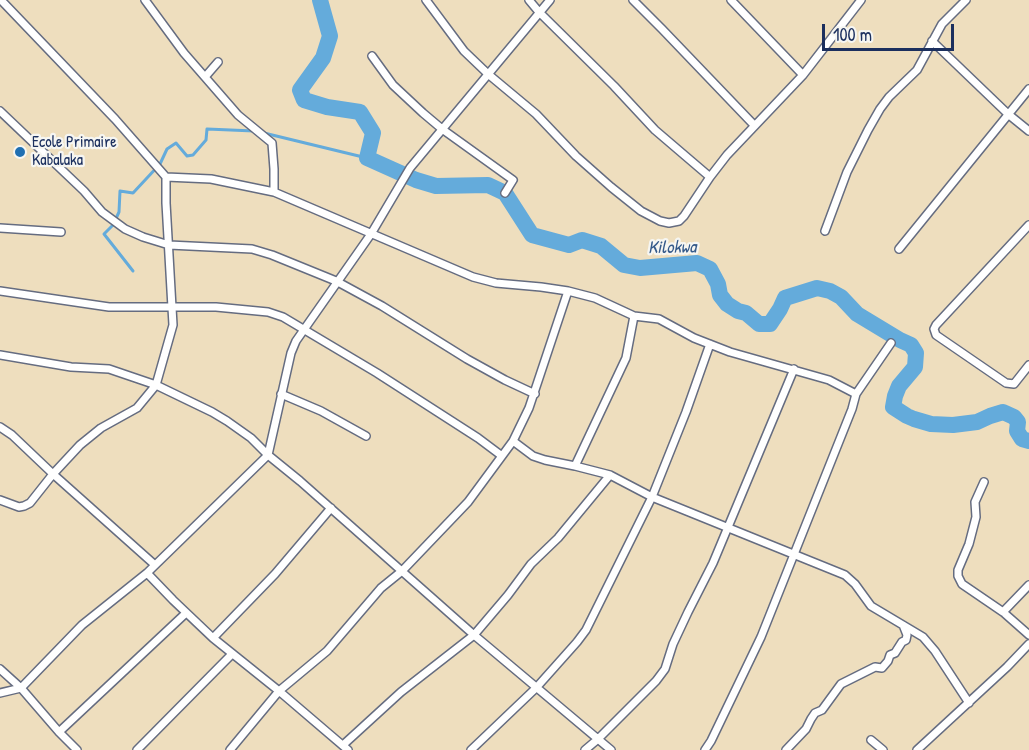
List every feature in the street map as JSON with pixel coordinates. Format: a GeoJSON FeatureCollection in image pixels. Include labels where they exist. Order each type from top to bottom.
{"type":"FeatureCollection","features":[{"type":"Feature","properties":{"kind":"street"},"geometry":{"type":"LineString","coordinates":[[0,500],[20,507],[30,503],[80,445],[101,428],[137,408],[156,385],[173,325],[166,177],[2,0]]}},
{"type":"Feature","properties":{"kind":"street"},"geometry":{"type":"LineString","coordinates":[[145,0],[184,53],[238,115],[272,143],[274,192]]}},
{"type":"Feature","properties":{"kind":"street"},"geometry":{"type":"LineString","coordinates":[[426,0],[464,51],[536,114],[576,156],[641,211],[669,223],[679,221],[727,155],[803,75],[857,2]]}},
{"type":"Feature","properties":{"kind":"street"},"geometry":{"type":"LineString","coordinates":[[529,0],[655,130],[710,177]]}},
{"type":"Feature","properties":{"kind":"street"},"geometry":{"type":"LineString","coordinates":[[0,693],[21,688],[82,626],[147,573],[268,455],[291,353],[303,329],[371,234],[410,168],[550,0]]}},
{"type":"Feature","properties":{"kind":"street"},"geometry":{"type":"LineString","coordinates":[[633,0],[754,125]]}},
{"type":"Feature","properties":{"kind":"street"},"geometry":{"type":"LineString","coordinates":[[731,0],[803,75]]}},
{"type":"Feature","properties":{"kind":"street"},"geometry":{"type":"LineString","coordinates":[[825,231],[847,172],[868,130],[889,97],[917,70],[942,24],[966,0]]}},
{"type":"Feature","properties":{"kind":"street"},"geometry":{"type":"LineString","coordinates":[[932,41],[1008,114],[1029,131]]}},
{"type":"Feature","properties":{"kind":"street"},"geometry":{"type":"LineString","coordinates":[[372,56],[393,85],[442,129],[513,180],[505,193]]}},
{"type":"Feature","properties":{"kind":"street"},"geometry":{"type":"LineString","coordinates":[[205,77],[218,62]]}},
{"type":"Feature","properties":{"kind":"street"},"geometry":{"type":"LineString","coordinates":[[899,249],[1029,89]]}},
{"type":"Feature","properties":{"kind":"street"},"geometry":{"type":"LineString","coordinates":[[0,111],[84,191],[102,212],[125,229],[169,245],[252,249],[272,255],[336,281],[382,306],[467,359],[535,394]]}},
{"type":"Feature","properties":{"kind":"street"},"geometry":{"type":"LineString","coordinates":[[166,177],[211,179],[274,192],[474,277],[496,283],[568,291],[594,298],[634,316],[659,320],[694,338],[730,352],[830,380],[856,394]]}},
{"type":"Feature","properties":{"kind":"street"},"geometry":{"type":"LineString","coordinates":[[1029,225],[934,329],[936,334],[1006,383],[1014,384],[1029,365]]}},
{"type":"Feature","properties":{"kind":"street"},"geometry":{"type":"LineString","coordinates":[[0,228],[61,232]]}},
{"type":"Feature","properties":{"kind":"street"},"geometry":{"type":"LineString","coordinates":[[0,291],[109,307],[216,307],[268,312],[283,317],[377,373],[502,456]]}},
{"type":"Feature","properties":{"kind":"street"},"geometry":{"type":"LineString","coordinates":[[230,750],[279,691],[327,651],[381,588],[402,571],[468,502],[502,456],[513,441],[535,394],[568,291]]}},
{"type":"Feature","properties":{"kind":"street"},"geometry":{"type":"LineString","coordinates":[[575,466],[626,358],[634,316]]}},
{"type":"Feature","properties":{"kind":"street"},"geometry":{"type":"LineString","coordinates":[[705,750],[761,637],[856,394],[891,343]]}},
{"type":"Feature","properties":{"kind":"street"},"geometry":{"type":"LineString","coordinates":[[471,750],[536,688],[586,630],[652,497],[710,344]]}},
{"type":"Feature","properties":{"kind":"street"},"geometry":{"type":"LineString","coordinates":[[0,355],[71,367],[110,369],[156,385],[227,421],[251,438],[474,635],[610,750]]}},
{"type":"Feature","properties":{"kind":"street"},"geometry":{"type":"LineString","coordinates":[[585,750],[656,681],[665,669],[673,644],[714,563],[794,369]]}},
{"type":"Feature","properties":{"kind":"street"},"geometry":{"type":"LineString","coordinates":[[281,394],[321,411],[366,436]]}},
{"type":"Feature","properties":{"kind":"street"},"geometry":{"type":"LineString","coordinates":[[0,427],[12,435],[155,565]]}},
{"type":"Feature","properties":{"kind":"street"},"geometry":{"type":"LineString","coordinates":[[513,441],[533,456],[609,476],[652,497],[845,575],[855,584],[871,606],[923,638],[935,651],[969,703]]}},
{"type":"Feature","properties":{"kind":"street"},"geometry":{"type":"LineString","coordinates":[[147,573],[213,638],[346,747],[401,692],[474,635],[531,564],[558,538],[609,476]]}},
{"type":"Feature","properties":{"kind":"street"},"geometry":{"type":"LineString","coordinates":[[984,482],[975,502],[976,517],[958,576],[962,584],[1003,612],[1029,635]]}},
{"type":"Feature","properties":{"kind":"street"},"geometry":{"type":"LineString","coordinates":[[213,638],[275,574],[331,508]]}},
{"type":"Feature","properties":{"kind":"street"},"geometry":{"type":"LineString","coordinates":[[1003,612],[1029,585]]}},
{"type":"Feature","properties":{"kind":"street"},"geometry":{"type":"LineString","coordinates":[[59,732],[186,613]]}},
{"type":"Feature","properties":{"kind":"street"},"geometry":{"type":"LineString","coordinates":[[786,750],[806,729],[815,713],[822,710],[841,684],[875,667],[882,668],[890,655],[896,653],[902,642],[906,640],[907,635],[903,625]]}},
{"type":"Feature","properties":{"kind":"street"},"geometry":{"type":"LineString","coordinates":[[917,750],[1029,644]]}},
{"type":"Feature","properties":{"kind":"street"},"geometry":{"type":"LineString","coordinates":[[137,750],[232,654]]}},
{"type":"Feature","properties":{"kind":"street"},"geometry":{"type":"LineString","coordinates":[[0,669],[21,688],[77,750]]}},
{"type":"Feature","properties":{"kind":"street"},"geometry":{"type":"LineString","coordinates":[[872,740],[883,750]]}},
{"type":"Feature","properties":{"kind":"waterway","name":"Kilokwa"},"geometry":{"type":"LineString","coordinates":[[320,0],[330,36],[323,58],[300,90],[304,100],[327,107],[360,112],[373,133],[367,158],[416,180],[436,186],[488,185],[505,193],[532,235],[569,245],[582,240],[601,246],[624,265],[640,268],[697,263],[710,269],[718,284],[720,295],[727,304],[746,313],[759,324],[770,324],[785,298],[817,288],[830,291],[841,297],[857,314],[911,345],[916,353],[915,367],[899,386],[893,407],[907,416],[931,424],[953,425],[977,422],[1003,412],[1014,417],[1018,422],[1017,431],[1022,439],[1029,441]]}},
{"type":"Feature","properties":{"kind":"waterway"},"geometry":{"type":"LineString","coordinates":[[133,271],[104,234],[113,225],[119,212],[120,191],[133,193],[160,164],[167,149],[176,143],[187,156],[193,155],[206,140],[207,129],[254,131]]}},
{"type":"Feature","properties":{"kind":"waterway"},"geometry":{"type":"LineString","coordinates":[[264,133],[367,158]]}},
{"type":"Feature","properties":{"kind":"place","name":"Ecole Primaire Kabalaka"},"geometry":{"type":"Point","coordinates":[20,152]}}]}
